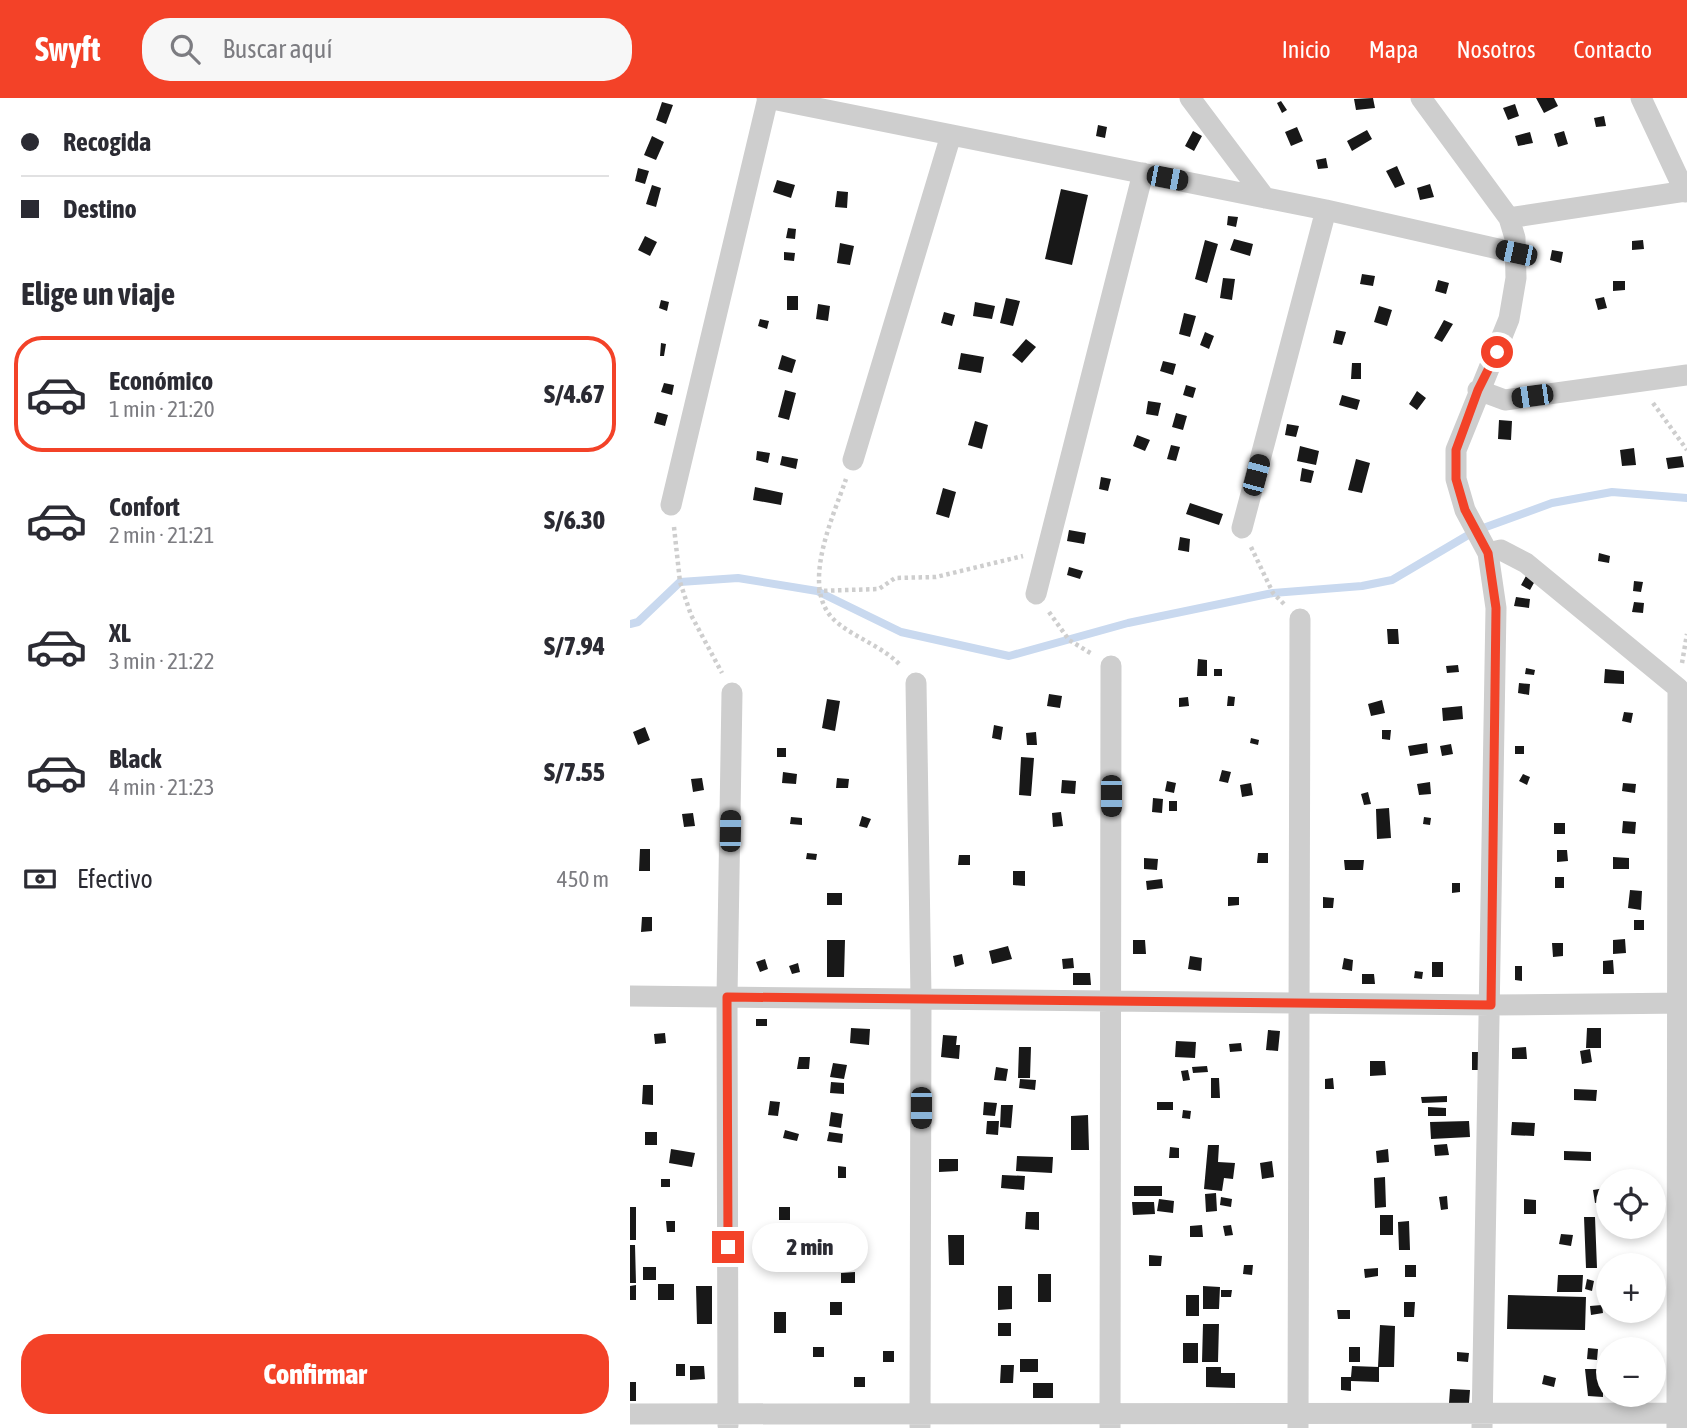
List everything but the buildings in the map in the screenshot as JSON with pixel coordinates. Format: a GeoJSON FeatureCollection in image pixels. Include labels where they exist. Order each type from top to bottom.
{"type":"FeatureCollection","features":[{"type":"Feature","properties":{"kind":"street"},"geometry":{"type":"LineString","coordinates":[[671,505],[767,98],[1326,210],[1516,253]]}},
{"type":"Feature","properties":{"kind":"street"},"geometry":{"type":"LineString","coordinates":[[1190,98],[1265,198]]}},
{"type":"Feature","properties":{"kind":"street"},"geometry":{"type":"LineString","coordinates":[[1422,98],[1508,218],[1516,253],[1516,278],[1509,319],[1497,352],[1478,390],[1456,450],[1456,479],[1465,510],[1488,553],[1496,608],[1483,1420]]}},
{"type":"Feature","properties":{"kind":"street"},"geometry":{"type":"LineString","coordinates":[[1508,218],[1686,192],[1641,98]]}},
{"type":"Feature","properties":{"kind":"street"},"geometry":{"type":"LineString","coordinates":[[853,460],[951,135]]}},
{"type":"Feature","properties":{"kind":"street"},"geometry":{"type":"LineString","coordinates":[[1037,594],[1143,173]]}},
{"type":"Feature","properties":{"kind":"street"},"geometry":{"type":"LineString","coordinates":[[1242,528],[1326,210]]}},
{"type":"Feature","properties":{"kind":"street"},"geometry":{"type":"LineString","coordinates":[[1478,390],[1505,400],[1687,375]]}},
{"type":"Feature","properties":{"kind":"street"},"geometry":{"type":"LineString","coordinates":[[630,1414],[729,1421],[1681,1418],[1683,1003],[1678,688],[1526,563],[1501,550],[1488,553]]}},
{"type":"Feature","properties":{"kind":"street"},"geometry":{"type":"LineString","coordinates":[[1298,1421],[1300,619]]}},
{"type":"Feature","properties":{"kind":"street"},"geometry":{"type":"LineString","coordinates":[[1110,1421],[1111,666]]}},
{"type":"Feature","properties":{"kind":"street"},"geometry":{"type":"LineString","coordinates":[[916,683],[921,997],[920,1421]]}},
{"type":"Feature","properties":{"kind":"street"},"geometry":{"type":"LineString","coordinates":[[729,1421],[727,997],[732,693]]}},
{"type":"Feature","properties":{"kind":"street"},"geometry":{"type":"LineString","coordinates":[[630,996],[921,997],[1111,1003],[1683,1003]]}},
{"type":"Feature","properties":{"kind":"path"},"geometry":{"type":"LineString","coordinates":[[1638,381],[1687,450]]}},
{"type":"Feature","properties":{"kind":"path"},"geometry":{"type":"LineString","coordinates":[[853,460],[819,566],[817,592],[824,611],[838,624],[896,660],[916,683]]}},
{"type":"Feature","properties":{"kind":"path"},"geometry":{"type":"LineString","coordinates":[[671,505],[680,582],[691,615],[732,693]]}},
{"type":"Feature","properties":{"kind":"path"},"geometry":{"type":"LineString","coordinates":[[1242,528],[1273,593],[1300,619]]}},
{"type":"Feature","properties":{"kind":"path"},"geometry":{"type":"LineString","coordinates":[[817,592],[831,588],[856,591],[879,589],[895,578],[936,577],[1048,550]]}},
{"type":"Feature","properties":{"kind":"path"},"geometry":{"type":"LineString","coordinates":[[1037,594],[1069,639],[1111,666]]}},
{"type":"Feature","properties":{"kind":"waterway"},"geometry":{"type":"LineString","coordinates":[[630,624],[638,622],[680,582],[738,578],[817,591],[901,632],[1009,656],[1128,623],[1273,593],[1362,586],[1392,580],[1475,531],[1552,503],[1612,492],[1687,498]]}},
{"type":"Feature","properties":{"kind":"route"},"geometry":{"type":"LineString","coordinates":[[728,1247],[727,997],[1491,1005],[1496,608],[1488,553],[1465,510],[1456,479],[1456,450],[1478,390],[1497,352]]}}]}
